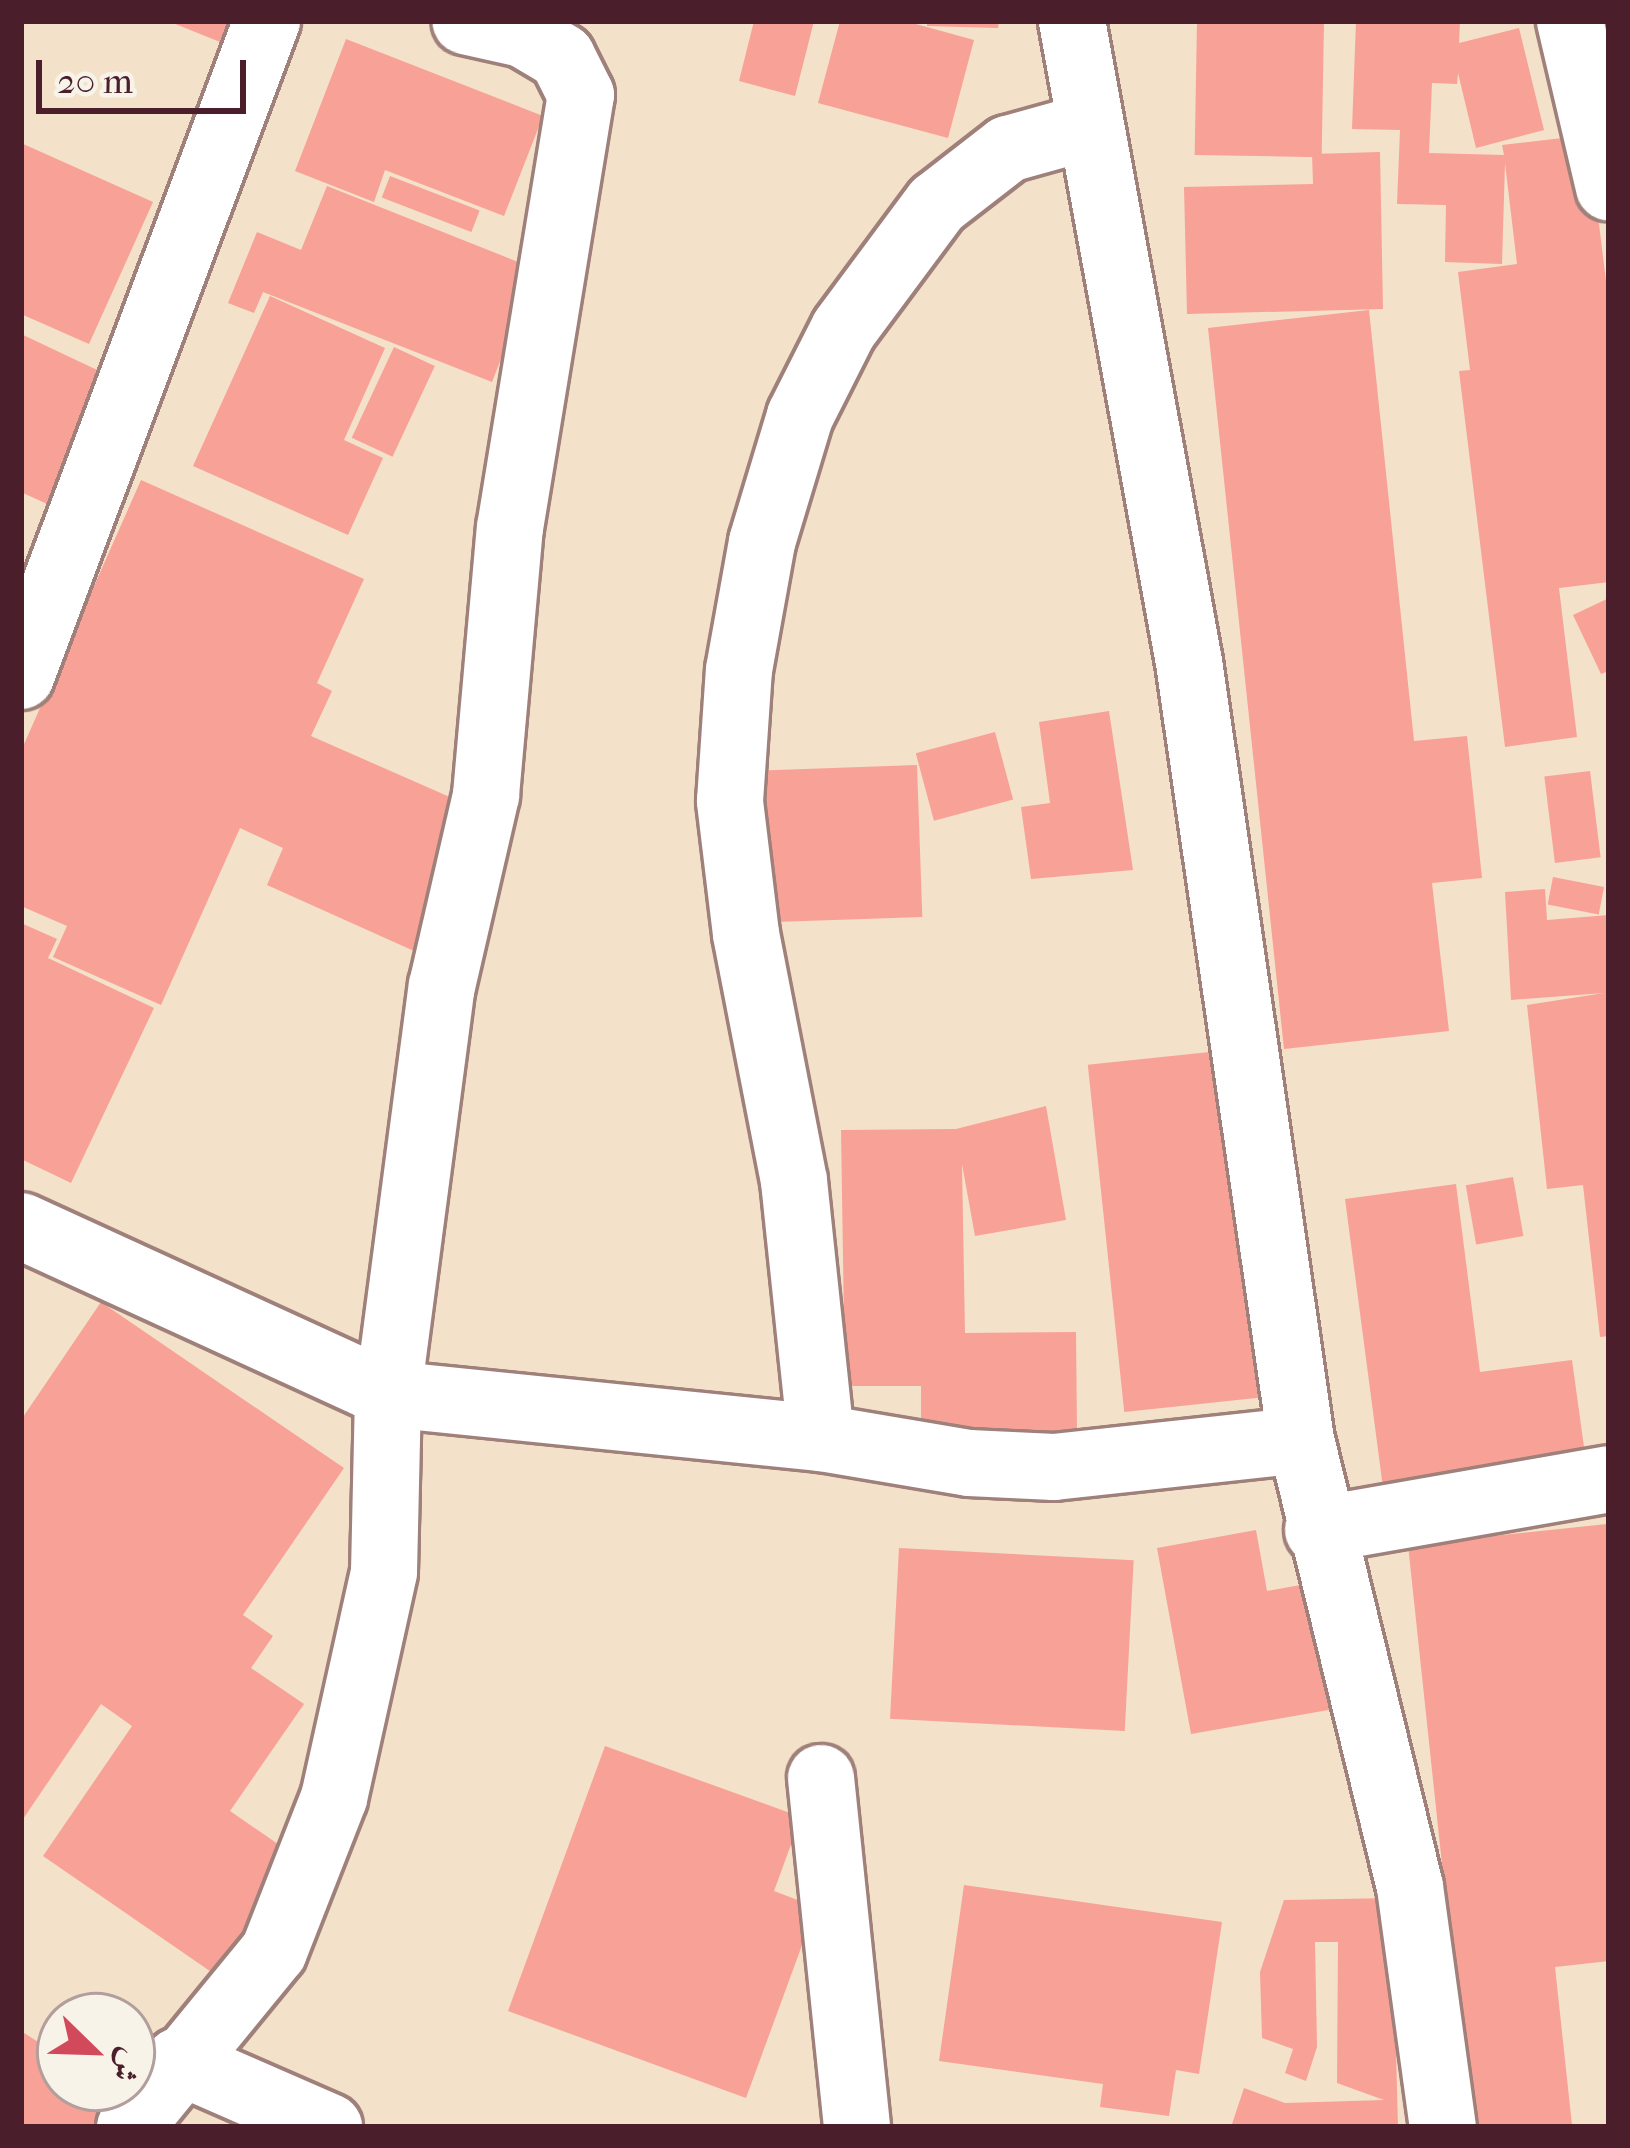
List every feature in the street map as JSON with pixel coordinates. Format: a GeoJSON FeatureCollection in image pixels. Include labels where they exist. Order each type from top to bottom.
{"type":"FeatureCollection","features":[{"type":"Feature","properties":{"kind":"street"},"geometry":{"type":"LineString","coordinates":[[21,676],[267,21]]}},
{"type":"Feature","properties":{"kind":"street"},"geometry":{"type":"LineString","coordinates":[[130,2127],[178,2061],[274,1951],[334,1798],[384,1572],[388,1394],[442,986],[486,795],[510,528],[581,95],[562,57],[523,34],[465,21]]}},
{"type":"Feature","properties":{"kind":"street"},"geometry":{"type":"LineString","coordinates":[[1072,21],[1087,127],[1189,662],[1300,1439],[1318,1531],[1410,1887],[1444,2127]]}},
{"type":"Feature","properties":{"kind":"street"},"geometry":{"type":"LineString","coordinates":[[1570,21],[1609,187]]}},
{"type":"Feature","properties":{"kind":"street"},"geometry":{"type":"LineString","coordinates":[[821,1438],[794,1181],[746,934],[730,801],[739,670],[762,542],[800,416],[844,329],[937,203],[1008,149],[1087,127]]}},
{"type":"Feature","properties":{"kind":"street"},"geometry":{"type":"LineString","coordinates":[[21,1226],[388,1394],[821,1438],[969,1463],[1054,1467],[1300,1439]]}},
{"type":"Feature","properties":{"kind":"street"},"geometry":{"type":"LineString","coordinates":[[1318,1531],[1609,1479]]}},
{"type":"Feature","properties":{"kind":"street"},"geometry":{"type":"LineString","coordinates":[[821,1778],[856,2127]]}},
{"type":"Feature","properties":{"kind":"street"},"geometry":{"type":"LineString","coordinates":[[178,2061],[329,2127]]}},
{"type":"Feature","properties":{"kind":"building"},"geometry":{"type":"Polygon","coordinates":[[[168,21],[228,21],[220,42],[168,21]]]}},
{"type":"Feature","properties":{"kind":"building"},"geometry":{"type":"Polygon","coordinates":[[[754,21],[814,21],[795,96],[739,81],[754,21]]]}},
{"type":"Feature","properties":{"kind":"building"},"geometry":{"type":"Polygon","coordinates":[[[840,21],[905,21],[974,40],[948,138],[818,103],[840,21]]]}},
{"type":"Feature","properties":{"kind":"building"},"geometry":{"type":"Polygon","coordinates":[[[927,21],[999,21],[998,28],[927,26],[927,21]]]}},
{"type":"Feature","properties":{"kind":"building"},"geometry":{"type":"Polygon","coordinates":[[[1197,21],[1324,23],[1322,157],[1195,155],[1197,21]]]}},
{"type":"Feature","properties":{"kind":"building"},"geometry":{"type":"Polygon","coordinates":[[[1356,21],[1460,21],[1459,43],[1519,28],[1544,130],[1476,148],[1458,73],[1457,84],[1432,83],[1429,153],[1504,155],[1502,145],[1588,135],[1609,305],[1609,582],[1559,588],[1577,737],[1505,747],[1459,371],[1470,370],[1458,272],[1517,264],[1505,163],[1502,264],[1445,262],[1446,205],[1397,204],[1400,130],[1352,129],[1356,21]]]}},
{"type":"Feature","properties":{"kind":"building"},"geometry":{"type":"Polygon","coordinates":[[[346,39],[543,116],[504,216],[385,170],[374,202],[295,171],[346,39]]]}},
{"type":"Feature","properties":{"kind":"building"},"geometry":{"type":"Polygon","coordinates":[[[21,143],[153,202],[89,344],[21,314],[21,143]]]}},
{"type":"Feature","properties":{"kind":"building"},"geometry":{"type":"Polygon","coordinates":[[[1380,152],[1383,309],[1187,314],[1184,187],[1313,184],[1312,154],[1380,152]]]}},
{"type":"Feature","properties":{"kind":"building"},"geometry":{"type":"Polygon","coordinates":[[[390,176],[480,210],[471,232],[382,197],[390,176]]]}},
{"type":"Feature","properties":{"kind":"building"},"geometry":{"type":"Polygon","coordinates":[[[327,186],[536,269],[492,382],[263,292],[254,313],[228,303],[257,232],[301,250],[327,186]]]}},
{"type":"Feature","properties":{"kind":"building"},"geometry":{"type":"Polygon","coordinates":[[[270,296],[385,348],[344,440],[383,458],[348,535],[193,466],[270,296]]]}},
{"type":"Feature","properties":{"kind":"building"},"geometry":{"type":"Polygon","coordinates":[[[1369,310],[1414,741],[1467,736],[1482,878],[1432,883],[1449,1031],[1284,1049],[1208,328],[1369,310]]]}},
{"type":"Feature","properties":{"kind":"building"},"geometry":{"type":"Polygon","coordinates":[[[21,334],[131,386],[71,515],[21,492],[21,334]]]}},
{"type":"Feature","properties":{"kind":"building"},"geometry":{"type":"Polygon","coordinates":[[[394,347],[435,366],[393,457],[352,438],[394,347]]]}},
{"type":"Feature","properties":{"kind":"building"},"geometry":{"type":"Polygon","coordinates":[[[141,480],[364,579],[317,683],[332,691],[311,736],[477,809],[414,951],[267,885],[283,848],[240,828],[161,1005],[53,957],[67,926],[21,906],[21,751],[141,480]]]}},
{"type":"Feature","properties":{"kind":"building"},"geometry":{"type":"Polygon","coordinates":[[[1609,598],[1609,671],[1601,674],[1573,615],[1609,598]]]}},
{"type":"Feature","properties":{"kind":"building"},"geometry":{"type":"Polygon","coordinates":[[[1109,711],[1133,870],[1031,879],[1021,807],[1050,803],[1039,722],[1109,711]]]}},
{"type":"Feature","properties":{"kind":"building"},"geometry":{"type":"Polygon","coordinates":[[[995,732],[1013,800],[934,821],[916,753],[995,732]]]}},
{"type":"Feature","properties":{"kind":"building"},"geometry":{"type":"Polygon","coordinates":[[[917,765],[922,917],[767,922],[762,770],[917,765]]]}},
{"type":"Feature","properties":{"kind":"building"},"geometry":{"type":"Polygon","coordinates":[[[1590,771],[1601,857],[1555,863],[1544,777],[1590,771]]]}},
{"type":"Feature","properties":{"kind":"building"},"geometry":{"type":"Polygon","coordinates":[[[1553,877],[1604,887],[1599,914],[1548,904],[1553,877]]]}},
{"type":"Feature","properties":{"kind":"building"},"geometry":{"type":"Polygon","coordinates":[[[1545,889],[1547,920],[1609,915],[1609,1336],[1600,1337],[1583,1185],[1547,1189],[1527,1005],[1604,993],[1511,1000],[1505,892],[1545,889]]]}},
{"type":"Feature","properties":{"kind":"building"},"geometry":{"type":"Polygon","coordinates":[[[21,923],[57,939],[48,958],[154,1008],[71,1183],[21,1159],[21,923]]]}},
{"type":"Feature","properties":{"kind":"building"},"geometry":{"type":"Polygon","coordinates":[[[1229,1050],[1265,1397],[1124,1412],[1088,1065],[1229,1050]]]}},
{"type":"Feature","properties":{"kind":"building"},"geometry":{"type":"Polygon","coordinates":[[[1046,1106],[1066,1220],[975,1236],[962,1164],[965,1333],[1076,1332],[1077,1431],[921,1434],[921,1386],[845,1386],[841,1130],[956,1129],[1046,1106]]]}},
{"type":"Feature","properties":{"kind":"building"},"geometry":{"type":"Polygon","coordinates":[[[1513,1177],[1523,1236],[1476,1244],[1466,1185],[1513,1177]]]}},
{"type":"Feature","properties":{"kind":"building"},"geometry":{"type":"Polygon","coordinates":[[[1456,1184],[1480,1372],[1572,1360],[1588,1476],[1385,1503],[1345,1199],[1456,1184]]]}},
{"type":"Feature","properties":{"kind":"building"},"geometry":{"type":"Polygon","coordinates":[[[101,1302],[344,1468],[243,1615],[273,1636],[251,1668],[304,1704],[230,1811],[301,1860],[220,1978],[43,1856],[132,1726],[101,1704],[21,1822],[21,1420],[101,1302]]]}},
{"type":"Feature","properties":{"kind":"building"},"geometry":{"type":"Polygon","coordinates":[[[1607,1524],[1609,1961],[1555,1967],[1572,2125],[1470,2127],[1408,1545],[1607,1524]]]}},
{"type":"Feature","properties":{"kind":"building"},"geometry":{"type":"Polygon","coordinates":[[[1256,1530],[1267,1591],[1311,1583],[1334,1709],[1191,1734],[1157,1548],[1256,1530]]]}},
{"type":"Feature","properties":{"kind":"building"},"geometry":{"type":"Polygon","coordinates":[[[899,1548],[1134,1560],[1125,1731],[890,1719],[899,1548]]]}},
{"type":"Feature","properties":{"kind":"building"},"geometry":{"type":"Polygon","coordinates":[[[605,1746],[801,1817],[774,1891],[816,1907],[746,2098],[508,2011],[605,1746]]]}},
{"type":"Feature","properties":{"kind":"building"},"geometry":{"type":"Polygon","coordinates":[[[964,1885],[1222,1922],[1199,2074],[1176,2070],[1169,2116],[1100,2107],[1103,2084],[939,2061],[964,1885]]]}},
{"type":"Feature","properties":{"kind":"building"},"geometry":{"type":"Polygon","coordinates":[[[1392,1898],[1398,2127],[1231,2127],[1244,2088],[1285,2103],[1384,2100],[1337,2083],[1338,1942],[1315,1942],[1317,2047],[1306,2081],[1285,2073],[1293,2049],[1262,2038],[1260,1972],[1284,1900],[1392,1898]]]}},
{"type":"Feature","properties":{"kind":"building"},"geometry":{"type":"Polygon","coordinates":[[[21,2031],[36,2041],[36,2112],[116,2112],[106,2127],[21,2127],[21,2031]]]}}]}
